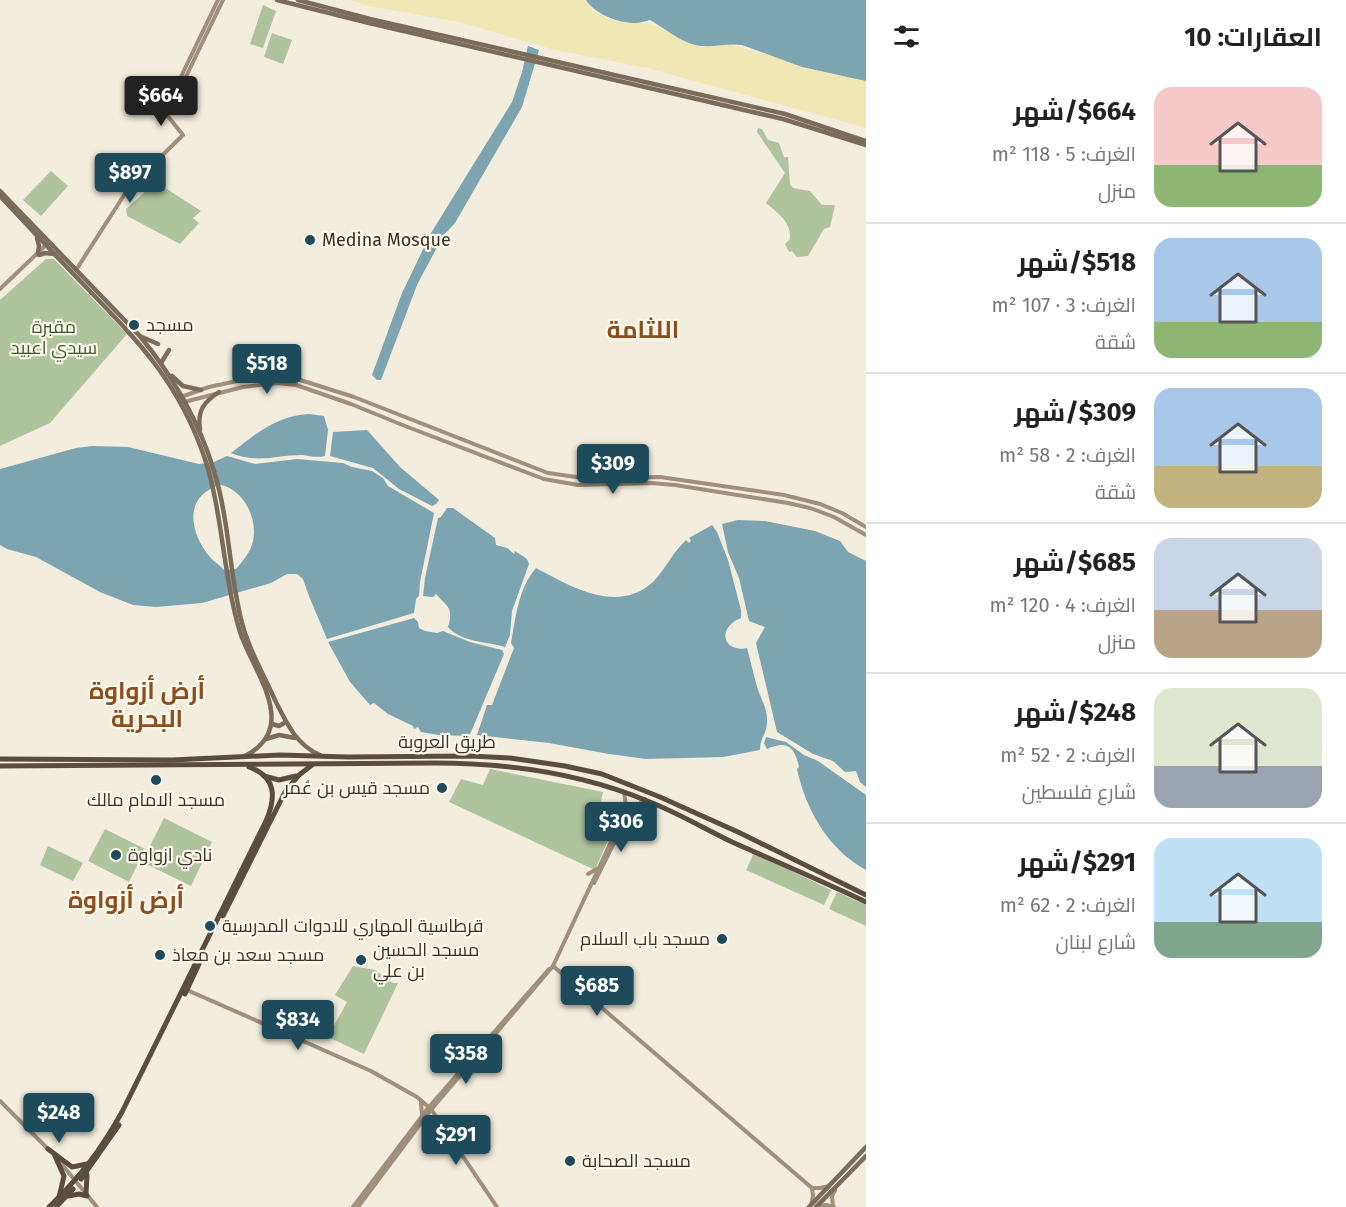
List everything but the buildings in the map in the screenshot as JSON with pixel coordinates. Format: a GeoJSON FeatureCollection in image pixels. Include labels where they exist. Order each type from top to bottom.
{"type":"FeatureCollection","features":[{"type":"Feature","properties":{"kind":"highway","name":"طريق العروبة"},"geometry":{"type":"LineString","coordinates":[[0,759],[172,760],[287,755],[490,756],[579,768],[631,785],[730,828],[866,895]]}},
{"type":"Feature","properties":{"kind":"highway"},"geometry":{"type":"LineString","coordinates":[[287,755],[289,760],[287,765]]}},
{"type":"Feature","properties":{"kind":"highway","name":"طريق العروبة"},"geometry":{"type":"LineString","coordinates":[[0,766],[14,770],[241,765],[484,764],[531,768],[645,799],[866,902]]}},
{"type":"Feature","properties":{"kind":"highway"},"geometry":{"type":"LineString","coordinates":[[241,765],[279,780],[298,775]]}},
{"type":"Feature","properties":{"kind":"highway"},"geometry":{"type":"LineString","coordinates":[[48,1207],[77,1183],[122,1112],[285,792],[298,775],[312,765]]}},
{"type":"Feature","properties":{"kind":"highway"},"geometry":{"type":"LineString","coordinates":[[576,779],[576,772],[579,768]]}},
{"type":"Feature","properties":{"kind":"highway"},"geometry":{"type":"LineString","coordinates":[[56,1207],[87,1172],[124,1117],[266,821],[273,804],[272,789],[263,775]]}},
{"type":"Feature","properties":{"kind":"highway"},"geometry":{"type":"LineString","coordinates":[[272,789],[285,792]]}},
{"type":"Feature","properties":{"kind":"highway"},"geometry":{"type":"LineString","coordinates":[[725,838],[730,835],[730,828]]}},
{"type":"Feature","properties":{"kind":"highway"},"geometry":{"type":"LineString","coordinates":[[48,1149],[72,1167],[89,1164]]}},
{"type":"Feature","properties":{"kind":"highway"},"geometry":{"type":"LineString","coordinates":[[55,1156],[65,1181],[59,1198]]}},
{"type":"Feature","properties":{"kind":"highway"},"geometry":{"type":"LineString","coordinates":[[66,1197],[87,1195],[87,1172]]}},
{"type":"Feature","properties":{"kind":"main road"},"geometry":{"type":"LineString","coordinates":[[277,0],[518,55]]}},
{"type":"Feature","properties":{"kind":"main road"},"geometry":{"type":"LineString","coordinates":[[298,0],[783,119],[866,143]]}},
{"type":"Feature","properties":{"kind":"main road"},"geometry":{"type":"LineString","coordinates":[[0,191],[55,255],[144,348],[180,397]]}},
{"type":"Feature","properties":{"kind":"main road"},"geometry":{"type":"LineString","coordinates":[[0,196],[36,235],[76,271],[139,335],[166,371],[201,439],[207,457],[245,645],[271,705],[272,724],[264,740],[253,751],[240,758]]}},
{"type":"Feature","properties":{"kind":"main road"},"geometry":{"type":"LineString","coordinates":[[36,235],[39,246],[38,254],[55,255]]}},
{"type":"Feature","properties":{"kind":"main road"},"geometry":{"type":"LineString","coordinates":[[139,335],[158,344]]}},
{"type":"Feature","properties":{"kind":"main road"},"geometry":{"type":"LineString","coordinates":[[160,363],[169,350]]}},
{"type":"Feature","properties":{"kind":"main road"},"geometry":{"type":"LineString","coordinates":[[166,371],[183,386],[201,390]]}},
{"type":"Feature","properties":{"kind":"main road"},"geometry":{"type":"LineString","coordinates":[[201,439],[199,420],[201,410],[205,402],[219,392]]}},
{"type":"Feature","properties":{"kind":"main road"},"geometry":{"type":"LineString","coordinates":[[183,403],[207,457]]}},
{"type":"Feature","properties":{"kind":"main road"},"geometry":{"type":"LineString","coordinates":[[236,602],[252,650],[286,722],[298,740],[309,750],[322,756]]}},
{"type":"Feature","properties":{"kind":"main road"},"geometry":{"type":"LineString","coordinates":[[272,724],[279,726],[286,722]]}},
{"type":"Feature","properties":{"kind":"main road"},"geometry":{"type":"LineString","coordinates":[[264,740],[279,735],[298,740]]}},
{"type":"Feature","properties":{"kind":"main road"},"geometry":{"type":"LineString","coordinates":[[817,1207],[866,1146]]}},
{"type":"Feature","properties":{"kind":"main road"},"geometry":{"type":"LineString","coordinates":[[810,1207],[866,1156]]}},
{"type":"Feature","properties":{"kind":"street"},"geometry":{"type":"LineString","coordinates":[[159,106],[176,87],[218,0]]}},
{"type":"Feature","properties":{"kind":"street"},"geometry":{"type":"LineString","coordinates":[[159,106],[178,91],[223,0]]}},
{"type":"Feature","properties":{"kind":"street"},"geometry":{"type":"LineString","coordinates":[[76,271],[128,189],[183,135],[159,106]]}},
{"type":"Feature","properties":{"kind":"street"},"geometry":{"type":"LineString","coordinates":[[0,288],[48,245]]}},
{"type":"Feature","properties":{"kind":"street"},"geometry":{"type":"LineString","coordinates":[[180,397],[251,378],[279,376],[312,382],[548,473],[583,478],[660,477],[784,495],[820,504],[866,527]]}},
{"type":"Feature","properties":{"kind":"street"},"geometry":{"type":"LineString","coordinates":[[183,403],[219,392],[259,384],[288,384],[304,387],[544,479],[578,485],[664,484],[757,497],[810,508],[846,523],[866,535]]}},
{"type":"Feature","properties":{"kind":"street"},"geometry":{"type":"LineString","coordinates":[[737,495],[738,489]]}},
{"type":"Feature","properties":{"kind":"street"},"geometry":{"type":"LineString","coordinates":[[757,497],[759,491]]}},
{"type":"Feature","properties":{"kind":"street"},"geometry":{"type":"LineString","coordinates":[[358,1207],[430,1110],[558,957],[624,811],[626,800],[623,792]]}},
{"type":"Feature","properties":{"kind":"street"},"geometry":{"type":"LineString","coordinates":[[587,894],[630,813],[645,799]]}},
{"type":"Feature","properties":{"kind":"street"},"geometry":{"type":"LineString","coordinates":[[588,874],[598,869]]}},
{"type":"Feature","properties":{"kind":"street"},"geometry":{"type":"LineString","coordinates":[[558,957],[560,973]]}},
{"type":"Feature","properties":{"kind":"street"},"geometry":{"type":"LineString","coordinates":[[551,967],[812,1188],[834,1185],[832,1197],[834,1207],[826,1205],[817,1207]]}},
{"type":"Feature","properties":{"kind":"street"},"geometry":{"type":"LineString","coordinates":[[546,977],[551,967]]}},
{"type":"Feature","properties":{"kind":"street"},"geometry":{"type":"LineString","coordinates":[[353,1207],[422,1116],[430,1110],[546,977],[550,973],[560,973]]}},
{"type":"Feature","properties":{"kind":"street"},"geometry":{"type":"LineString","coordinates":[[185,989],[362,1066],[417,1097],[430,1110],[497,1207]]}},
{"type":"Feature","properties":{"kind":"street"},"geometry":{"type":"LineString","coordinates":[[417,1097],[430,1110]]}},
{"type":"Feature","properties":{"kind":"street"},"geometry":{"type":"LineString","coordinates":[[0,1101],[55,1156],[97,1207]]}},
{"type":"Feature","properties":{"kind":"street"},"geometry":{"type":"LineString","coordinates":[[421,1102],[422,1116]]}},
{"type":"Feature","properties":{"kind":"street"},"geometry":{"type":"LineString","coordinates":[[435,1117],[436,1103]]}},
{"type":"Feature","properties":{"kind":"street"},"geometry":{"type":"LineString","coordinates":[[810,1207],[813,1199],[812,1188]]}},
{"type":"Feature","properties":{"kind":"green space"},"geometry":{"type":"Polygon","coordinates":[[[263,5],[276,11],[263,48],[250,44],[263,5]]]}},
{"type":"Feature","properties":{"kind":"green space"},"geometry":{"type":"Polygon","coordinates":[[[272,33],[292,40],[283,64],[264,57],[272,33]]]}},
{"type":"Feature","properties":{"kind":"green space"},"geometry":{"type":"Polygon","coordinates":[[[758,128],[762,129],[768,140],[779,143],[784,157],[788,157],[790,184],[793,188],[810,191],[822,205],[835,205],[830,227],[824,229],[808,256],[797,257],[792,251],[789,252],[785,244],[790,239],[786,223],[766,203],[785,173],[757,132],[758,128]]]}},
{"type":"Feature","properties":{"kind":"green space"},"geometry":{"type":"Polygon","coordinates":[[[51,171],[68,186],[41,216],[23,200],[51,171]]]}},
{"type":"Feature","properties":{"kind":"green space"},"geometry":{"type":"Polygon","coordinates":[[[156,182],[201,211],[193,218],[199,223],[180,244],[127,216],[126,209],[156,182]]]}},
{"type":"Feature","properties":{"kind":"green space","name":"مقبرة سيدي اعبيد"},"geometry":{"type":"Polygon","coordinates":[[[46,259],[54,259],[127,334],[50,423],[0,446],[0,300],[46,259]]]}},
{"type":"Feature","properties":{"kind":"green space"},"geometry":{"type":"Polygon","coordinates":[[[490,769],[603,792],[599,810],[619,815],[595,870],[449,802],[461,779],[483,785],[490,769]]]}},
{"type":"Feature","properties":{"kind":"green space"},"geometry":{"type":"Polygon","coordinates":[[[164,818],[212,842],[191,886],[142,862],[164,818]]]}},
{"type":"Feature","properties":{"kind":"green space","name":"نادي ازواوة"},"geometry":{"type":"Polygon","coordinates":[[[105,829],[145,849],[129,882],[88,861],[105,829]]]}},
{"type":"Feature","properties":{"kind":"green space"},"geometry":{"type":"Polygon","coordinates":[[[48,846],[83,863],[73,881],[40,865],[48,846]]]}},
{"type":"Feature","properties":{"kind":"green space"},"geometry":{"type":"Polygon","coordinates":[[[754,853],[831,890],[824,905],[746,870],[754,853]]]}},
{"type":"Feature","properties":{"kind":"green space"},"geometry":{"type":"Polygon","coordinates":[[[837,892],[866,905],[866,926],[829,909],[837,892]]]}},
{"type":"Feature","properties":{"kind":"green space"},"geometry":{"type":"Polygon","coordinates":[[[353,966],[375,970],[393,983],[398,983],[364,1054],[328,1037],[347,1002],[335,995],[353,966]]]}},
{"type":"Feature","properties":{"kind":"sand"},"geometry":{"type":"Polygon","coordinates":[[[350,0],[588,0],[592,10],[610,19],[656,25],[700,47],[727,44],[782,58],[803,68],[866,80],[866,128],[647,68],[555,50],[459,22],[369,6],[350,0]]]}},
{"type":"Feature","properties":{"kind":"water"},"geometry":{"type":"Polygon","coordinates":[[[586,0],[866,0],[866,81],[802,67],[742,45],[695,45],[682,40],[650,20],[628,23],[607,17],[595,10],[586,0]]]}},
{"type":"Feature","properties":{"kind":"water"},"geometry":{"type":"Polygon","coordinates":[[[528,46],[539,50],[522,107],[455,223],[443,236],[417,285],[381,380],[377,380],[372,375],[402,293],[431,233],[512,102],[528,46]]]}},
{"type":"Feature","properties":{"kind":"water"},"geometry":{"type":"Polygon","coordinates":[[[297,415],[324,416],[328,430],[325,456],[250,458],[231,453],[258,432],[277,422],[297,415]]]}},
{"type":"Feature","properties":{"kind":"water"},"geometry":{"type":"Polygon","coordinates":[[[367,430],[400,467],[439,500],[436,504],[432,506],[399,489],[373,468],[330,456],[333,432],[367,430]]]}},
{"type":"Feature","properties":{"kind":"water"},"geometry":{"type":"Polygon","coordinates":[[[128,447],[199,464],[214,462],[227,456],[255,464],[297,459],[343,463],[372,471],[383,478],[388,486],[434,513],[414,613],[327,639],[303,579],[297,574],[287,574],[271,583],[202,603],[156,607],[133,605],[100,592],[36,557],[0,545],[0,469],[76,448],[128,447]],[[221,485],[209,490],[200,497],[193,515],[194,526],[203,547],[224,570],[236,569],[241,563],[253,541],[254,532],[248,507],[243,499],[221,485]]]}},
{"type":"Feature","properties":{"kind":"water"},"geometry":{"type":"Polygon","coordinates":[[[447,508],[453,508],[495,538],[496,545],[507,548],[514,554],[515,551],[527,559],[529,564],[512,611],[510,635],[505,647],[460,636],[448,627],[450,611],[436,594],[433,597],[423,596],[438,518],[447,508]]]}},
{"type":"Feature","properties":{"kind":"water"},"geometry":{"type":"Polygon","coordinates":[[[738,520],[765,521],[815,531],[840,541],[848,552],[866,561],[866,787],[860,782],[856,771],[845,772],[833,761],[813,754],[777,732],[756,643],[765,627],[749,621],[739,578],[728,552],[722,524],[738,520]]]}},
{"type":"Feature","properties":{"kind":"water"},"geometry":{"type":"Polygon","coordinates":[[[712,525],[728,560],[741,610],[741,618],[728,627],[726,638],[732,647],[747,648],[767,714],[767,727],[760,750],[723,757],[646,759],[549,743],[477,735],[487,705],[492,705],[514,648],[511,643],[519,604],[525,585],[536,568],[565,583],[595,594],[610,597],[625,596],[640,591],[654,581],[686,540],[689,543],[691,541],[689,538],[712,525]]]}},
{"type":"Feature","properties":{"kind":"water"},"geometry":{"type":"Polygon","coordinates":[[[414,618],[419,628],[425,631],[437,633],[443,631],[470,642],[502,650],[504,654],[468,736],[421,732],[418,727],[414,729],[413,726],[388,714],[374,703],[370,705],[350,682],[328,642],[414,618]]]}},
{"type":"Feature","properties":{"kind":"water"},"geometry":{"type":"Polygon","coordinates":[[[766,737],[786,742],[804,755],[818,761],[866,795],[866,870],[840,851],[821,827],[806,799],[797,769],[799,767],[797,760],[792,750],[784,745],[767,749],[764,743],[766,737]]]}},
{"type":"Feature","properties":{"kind":"place","name":"Medina Mosque"},"geometry":{"type":"Point","coordinates":[310,240]}},
{"type":"Feature","properties":{"kind":"place","name":"مسجد"},"geometry":{"type":"Point","coordinates":[134,325]}},
{"type":"Feature","properties":{"kind":"place","name":"مسجد الامام مالك"},"geometry":{"type":"Point","coordinates":[156,780]}},
{"type":"Feature","properties":{"kind":"place","name":"مسجد قيس بن عُمر"},"geometry":{"type":"Point","coordinates":[442,788]}},
{"type":"Feature","properties":{"kind":"place","name":"نادي ازواوة"},"geometry":{"type":"Point","coordinates":[116,855]}},
{"type":"Feature","properties":{"kind":"place","name":"قرطاسية المهاري للادوات المدرسية"},"geometry":{"type":"Point","coordinates":[210,926]}},
{"type":"Feature","properties":{"kind":"place","name":"مسجد باب السلام"},"geometry":{"type":"Point","coordinates":[722,939]}},
{"type":"Feature","properties":{"kind":"place","name":"مسجد سعد بن معاذ"},"geometry":{"type":"Point","coordinates":[160,955]}},
{"type":"Feature","properties":{"kind":"place","name":"مسجد الحسين بن علي"},"geometry":{"type":"Point","coordinates":[361,960]}},
{"type":"Feature","properties":{"kind":"place","name":"مسجد الصحابة"},"geometry":{"type":"Point","coordinates":[570,1161]}},
{"type":"Feature","properties":{"kind":"district","name":"اللثامة"},"geometry":{"type":"Point","coordinates":[643,330]}},
{"type":"Feature","properties":{"kind":"district","name":"أرض أزواوة البحرية"},"geometry":{"type":"Point","coordinates":[147,705]}},
{"type":"Feature","properties":{"kind":"district","name":"أرض أزواوة"},"geometry":{"type":"Point","coordinates":[126,900]}}]}
